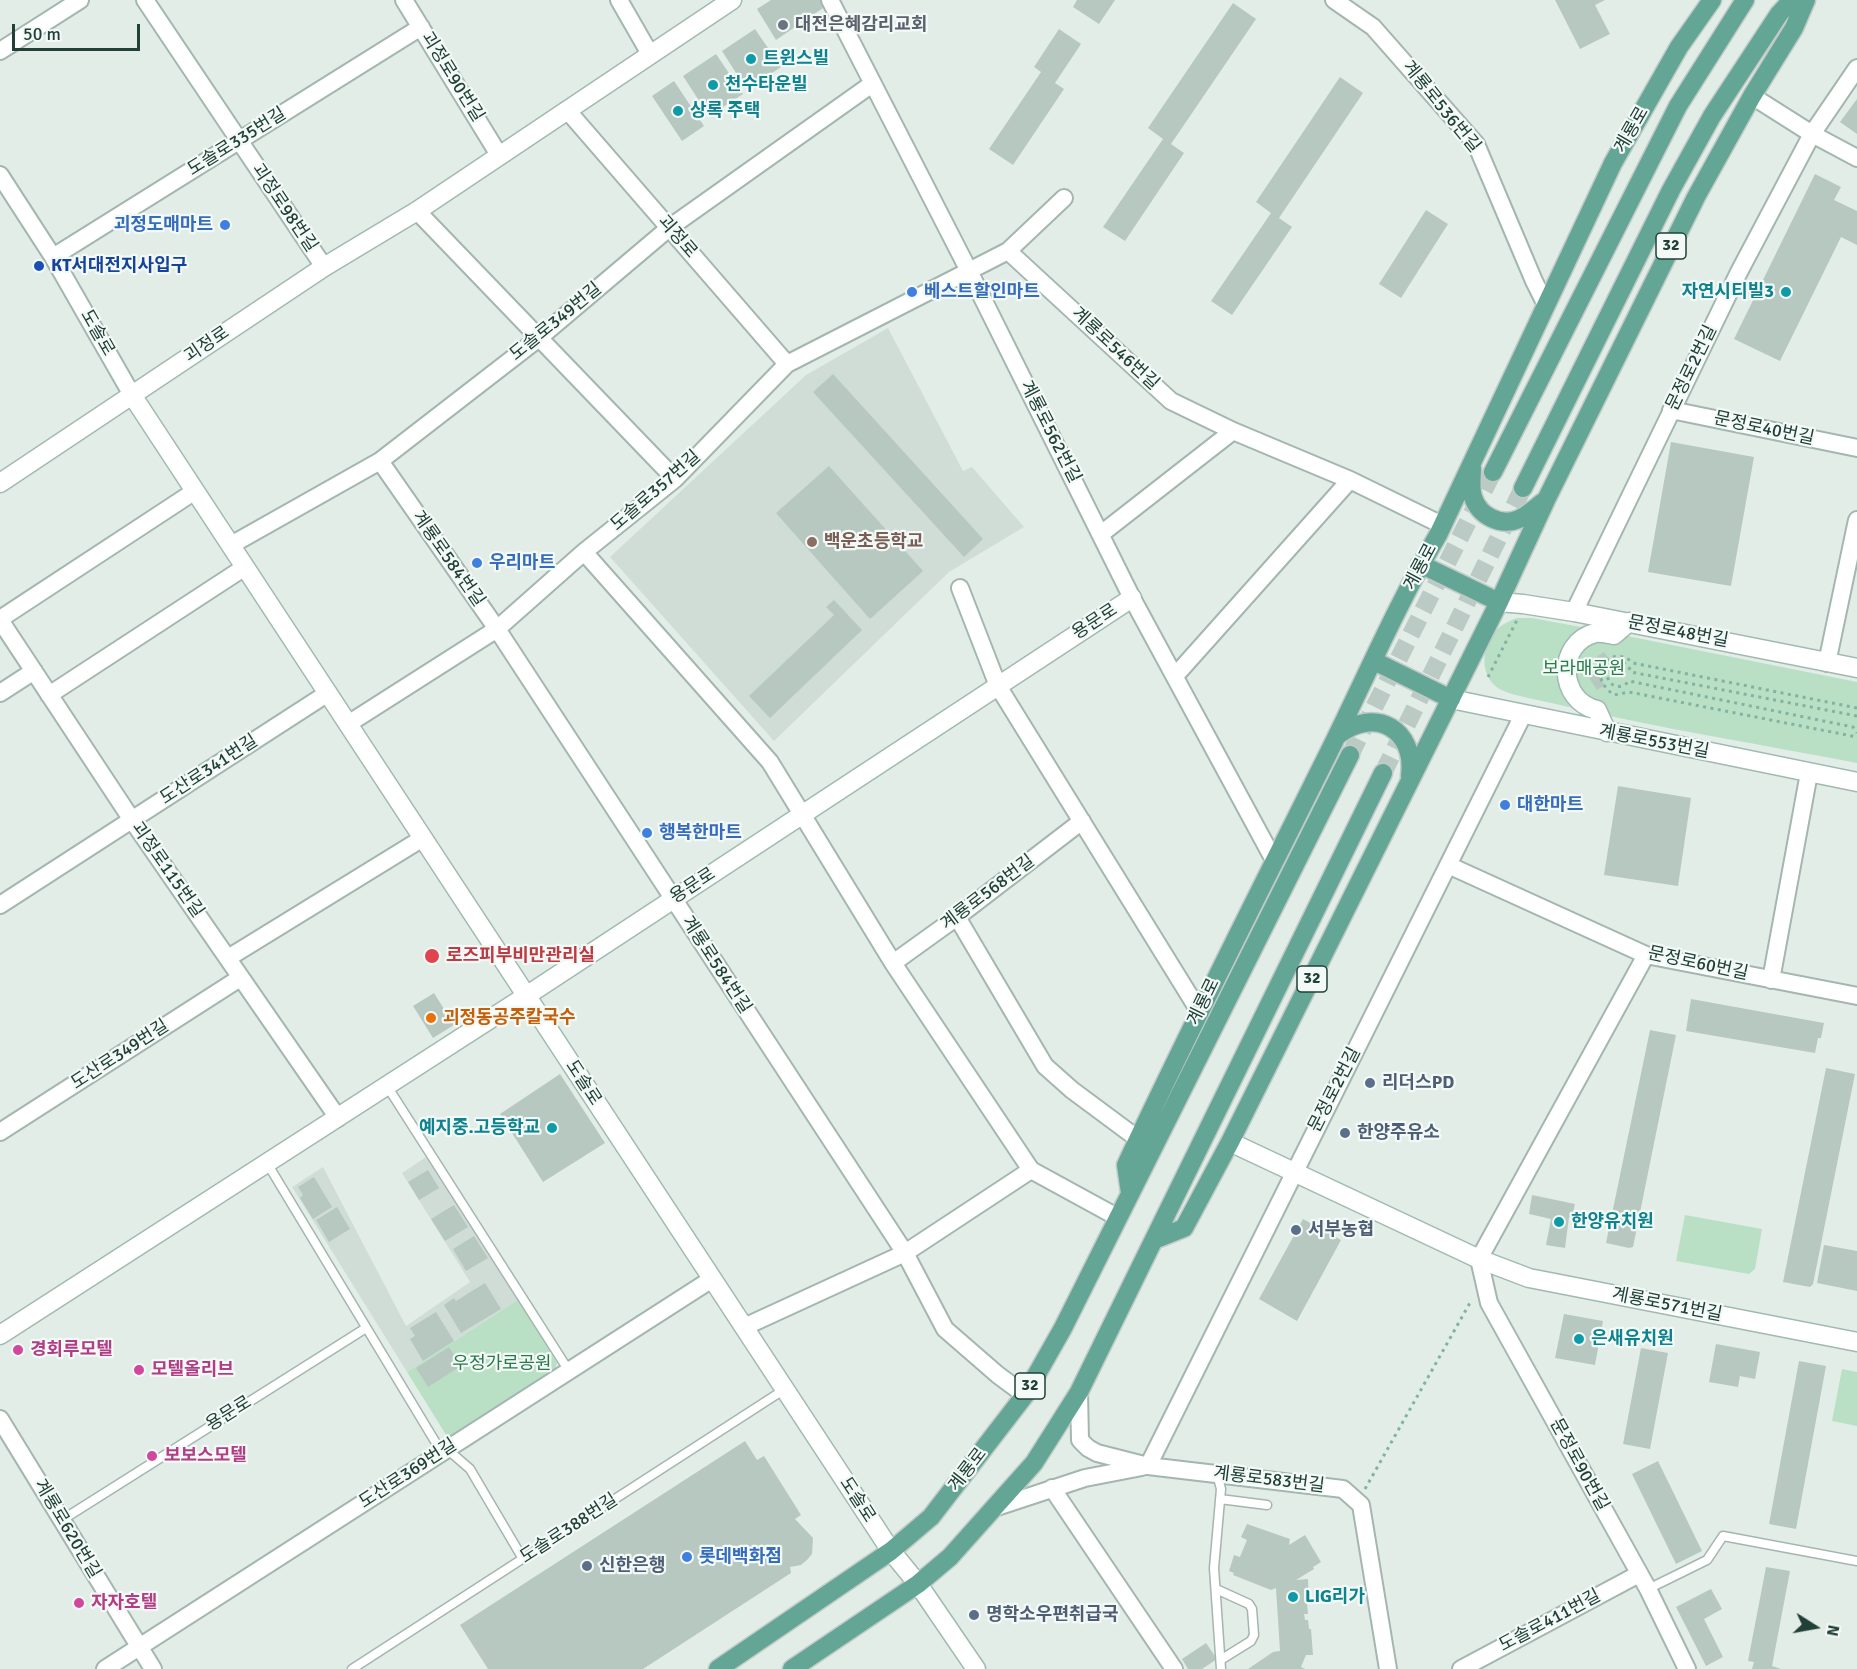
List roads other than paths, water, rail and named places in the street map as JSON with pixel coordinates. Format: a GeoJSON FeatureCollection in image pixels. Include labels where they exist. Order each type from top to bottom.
{"type":"FeatureCollection","features":[{"type":"Feature","properties":{"kind":"main road","name":"계룡로"},"geometry":{"type":"LineString","coordinates":[[1130,1193],[1126,1165],[1199,1011],[1332,747],[1420,564],[1442,525],[1613,163],[1679,47],[1712,0]]}},
{"type":"Feature","properties":{"kind":"main road","name":"계룡로"},"geometry":{"type":"LineString","coordinates":[[1493,472],[1678,105],[1745,0]]}},
{"type":"Feature","properties":{"kind":"main road","name":"32"},"geometry":{"type":"LineString","coordinates":[[1523,488],[1676,180],[1712,116],[1779,14],[1792,0]]}},
{"type":"Feature","properties":{"kind":"main road","name":"32"},"geometry":{"type":"LineString","coordinates":[[1154,1240],[1184,1228],[1230,1142],[1408,787],[1499,602],[1547,498],[1696,197],[1752,96],[1794,28],[1806,0]]}},
{"type":"Feature","properties":{"kind":"main road"},"geometry":{"type":"LineString","coordinates":[[1473,460],[1472,496],[1485,515],[1506,522],[1517,520],[1527,515],[1547,498]]}},
{"type":"Feature","properties":{"kind":"main road"},"geometry":{"type":"LineString","coordinates":[[1420,564],[1499,602]]}},
{"type":"Feature","properties":{"kind":"main road"},"geometry":{"type":"LineString","coordinates":[[1374,661],[1451,699]]}},
{"type":"Feature","properties":{"kind":"main road"},"geometry":{"type":"LineString","coordinates":[[1332,747],[1339,735],[1363,722],[1377,722],[1390,727],[1401,736],[1409,748],[1412,762],[1408,787]]}},
{"type":"Feature","properties":{"kind":"main road","name":"계룡로"},"geometry":{"type":"LineString","coordinates":[[718,1669],[891,1551],[931,1517],[1025,1395],[1063,1328],[1350,755]]}},
{"type":"Feature","properties":{"kind":"main road","name":"32"},"geometry":{"type":"LineString","coordinates":[[792,1669],[918,1584],[950,1557],[1034,1463],[1079,1392],[1383,773]]}},
{"type":"Feature","properties":{"kind":"street"},"geometry":{"type":"LineString","coordinates":[[0,51],[80,0]]}},
{"type":"Feature","properties":{"kind":"street","name":"괴정로98번길"},"geometry":{"type":"LineString","coordinates":[[145,0],[324,267]]}},
{"type":"Feature","properties":{"kind":"street","name":"괴정로90번길"},"geometry":{"type":"LineString","coordinates":[[404,0],[499,155]]}},
{"type":"Feature","properties":{"kind":"street"},"geometry":{"type":"LineString","coordinates":[[620,0],[650,54]]}},
{"type":"Feature","properties":{"kind":"street","name":"괴정로"},"geometry":{"type":"LineString","coordinates":[[0,483],[324,267],[417,211],[732,0]]}},
{"type":"Feature","properties":{"kind":"street","name":"계룡로562번길"},"geometry":{"type":"LineString","coordinates":[[830,0],[969,271],[1132,598],[1275,862]]}},
{"type":"Feature","properties":{"kind":"street","name":"계룡로536번길"},"geometry":{"type":"LineString","coordinates":[[1334,0],[1373,27],[1476,144],[1545,303]]}},
{"type":"Feature","properties":{"kind":"street","name":"도솔로335번길"},"geometry":{"type":"LineString","coordinates":[[53,257],[421,27]]}},
{"type":"Feature","properties":{"kind":"street","name":"문정로2번길"},"geometry":{"type":"LineString","coordinates":[[1574,612],[1739,272],[1812,134],[1857,68]]}},
{"type":"Feature","properties":{"kind":"street","name":"도솔로349번길"},"geometry":{"type":"LineString","coordinates":[[231,545],[380,461],[539,338],[669,228],[872,84]]}},
{"type":"Feature","properties":{"kind":"street"},"geometry":{"type":"LineString","coordinates":[[1752,96],[1812,134],[1857,158]]}},
{"type":"Feature","properties":{"kind":"street","name":"괴정로"},"geometry":{"type":"LineString","coordinates":[[567,110],[787,364]]}},
{"type":"Feature","properties":{"kind":"street","name":"도솔로"},"geometry":{"type":"LineString","coordinates":[[0,175],[53,257],[132,395],[891,1551],[918,1584],[976,1669]]}},
{"type":"Feature","properties":{"kind":"street"},"geometry":{"type":"LineString","coordinates":[[969,271],[1008,251],[1064,198]]}},
{"type":"Feature","properties":{"kind":"street"},"geometry":{"type":"LineString","coordinates":[[417,211],[675,479]]}},
{"type":"Feature","properties":{"kind":"street","name":"계룡로546번길"},"geometry":{"type":"LineString","coordinates":[[1008,251],[1171,400],[1233,430],[1350,480],[1442,525]]}},
{"type":"Feature","properties":{"kind":"street","name":"도솔로357번길"},"geometry":{"type":"LineString","coordinates":[[348,724],[497,629],[584,552],[675,479],[787,364],[969,271]]}},
{"type":"Feature","properties":{"kind":"street","name":"문정로40번길"},"geometry":{"type":"LineString","coordinates":[[1671,410],[1857,448]]}},
{"type":"Feature","properties":{"kind":"street"},"geometry":{"type":"LineString","coordinates":[[1101,534],[1233,430]]}},
{"type":"Feature","properties":{"kind":"street","name":"계룡로584번길"},"geometry":{"type":"LineString","coordinates":[[380,461],[497,629],[905,1253],[945,1329],[1025,1395]]}},
{"type":"Feature","properties":{"kind":"street"},"geometry":{"type":"LineString","coordinates":[[1175,676],[1350,480]]}},
{"type":"Feature","properties":{"kind":"street"},"geometry":{"type":"LineString","coordinates":[[0,619],[195,491]]}},
{"type":"Feature","properties":{"kind":"street"},"geometry":{"type":"LineString","coordinates":[[1827,663],[1857,520]]}},
{"type":"Feature","properties":{"kind":"street"},"geometry":{"type":"LineString","coordinates":[[584,552],[770,762],[892,963],[1031,1170],[1117,1217]]}},
{"type":"Feature","properties":{"kind":"street"},"geometry":{"type":"LineString","coordinates":[[49,695],[245,567]]}},
{"type":"Feature","properties":{"kind":"street"},"geometry":{"type":"LineString","coordinates":[[960,588],[998,686],[1199,1011]]}},
{"type":"Feature","properties":{"kind":"street","name":"용문로"},"geometry":{"type":"LineString","coordinates":[[0,1335],[526,996],[1132,598]]}},
{"type":"Feature","properties":{"kind":"street","name":"문정로48번길"},"geometry":{"type":"LineString","coordinates":[[1499,602],[1629,622],[1857,668]]}},
{"type":"Feature","properties":{"kind":"street","name":"괴정로115번길"},"geometry":{"type":"LineString","coordinates":[[0,619],[132,820],[338,1118]]}},
{"type":"Feature","properties":{"kind":"street"},"geometry":{"type":"LineString","coordinates":[[1608,732],[1597,710],[1585,708],[1574,696],[1566,677],[1569,657],[1580,639],[1597,632],[1614,635],[1629,622]]}},
{"type":"Feature","properties":{"kind":"street"},"geometry":{"type":"LineString","coordinates":[[0,693],[34,671]]}},
{"type":"Feature","properties":{"kind":"street","name":"도산로341번길"},"geometry":{"type":"LineString","coordinates":[[0,905],[328,693]]}},
{"type":"Feature","properties":{"kind":"street","name":"계룡로553번길"},"geometry":{"type":"LineString","coordinates":[[1451,699],[1857,782]]}},
{"type":"Feature","properties":{"kind":"street","name":"문정로2번길"},"geometry":{"type":"LineString","coordinates":[[1148,1466],[1523,715]]}},
{"type":"Feature","properties":{"kind":"street"},"geometry":{"type":"LineString","coordinates":[[1772,980],[1809,773]]}},
{"type":"Feature","properties":{"kind":"street","name":"계룡로568번길"},"geometry":{"type":"LineString","coordinates":[[892,963],[957,917],[1082,821]]}},
{"type":"Feature","properties":{"kind":"street"},"geometry":{"type":"LineString","coordinates":[[228,958],[423,838]]}},
{"type":"Feature","properties":{"kind":"street","name":"문정로60번길"},"geometry":{"type":"LineString","coordinates":[[1448,865],[1646,955],[1857,996]]}},
{"type":"Feature","properties":{"kind":"street"},"geometry":{"type":"LineString","coordinates":[[957,917],[1045,1066],[1072,1090],[1138,1139]]}},
{"type":"Feature","properties":{"kind":"street"},"geometry":{"type":"LineString","coordinates":[[1479,1259],[1646,955]]}},
{"type":"Feature","properties":{"kind":"street","name":"도산로349번길"},"geometry":{"type":"LineString","coordinates":[[0,1132],[240,978]]}},
{"type":"Feature","properties":{"kind":"street","name":"계룡로571번길"},"geometry":{"type":"LineString","coordinates":[[1230,1142],[1479,1259],[1529,1278],[1857,1342]]}},
{"type":"Feature","properties":{"kind":"street"},"geometry":{"type":"LineString","coordinates":[[744,1327],[905,1253],[1031,1170]]}},
{"type":"Feature","properties":{"kind":"street","name":"문정로90번길"},"geometry":{"type":"LineString","coordinates":[[1479,1259],[1488,1303],[1648,1589],[1688,1669]]}},
{"type":"Feature","properties":{"kind":"street","name":"도산로369번길"},"geometry":{"type":"LineString","coordinates":[[105,1669],[712,1279]]}},
{"type":"Feature","properties":{"kind":"street","name":"계룡로583번길"},"geometry":{"type":"LineString","coordinates":[[1079,1392],[1080,1440],[1097,1453],[1148,1466],[1342,1489],[1358,1502],[1361,1505],[1388,1669]]}},
{"type":"Feature","properties":{"kind":"street","name":"계룡로620번길"},"geometry":{"type":"LineString","coordinates":[[0,1419],[153,1669]]}},
{"type":"Feature","properties":{"kind":"street","name":"계룡로583번길"},"geometry":{"type":"LineString","coordinates":[[994,1508],[1085,1478],[1148,1466]]}},
{"type":"Feature","properties":{"kind":"street"},"geometry":{"type":"LineString","coordinates":[[1052,1488],[1174,1669]]}},
{"type":"Feature","properties":{"kind":"street","name":"도솔로411번길"},"geometry":{"type":"LineString","coordinates":[[1461,1669],[1639,1574]]}},
{"type":"Feature","properties":{"kind":"lane"},"geometry":{"type":"LineString","coordinates":[[387,1086],[569,1371]]}},
{"type":"Feature","properties":{"kind":"lane"},"geometry":{"type":"LineString","coordinates":[[267,1163],[439,1448],[447,1449],[470,1468],[523,1559]]}},
{"type":"Feature","properties":{"kind":"lane","name":"용문로"},"geometry":{"type":"LineString","coordinates":[[62,1520],[366,1328]]}},
{"type":"Feature","properties":{"kind":"lane","name":"도솔로388번길"},"geometry":{"type":"LineString","coordinates":[[352,1669],[785,1389]]}},
{"type":"Feature","properties":{"kind":"lane"},"geometry":{"type":"LineString","coordinates":[[1217,1474],[1221,1489],[1214,1555],[1221,1664]]}},
{"type":"Feature","properties":{"kind":"lane"},"geometry":{"type":"LineString","coordinates":[[1220,1499],[1267,1505]]}},
{"type":"Feature","properties":{"kind":"lane"},"geometry":{"type":"LineString","coordinates":[[1648,1589],[1707,1560],[1723,1536],[1857,1561]]}},
{"type":"Feature","properties":{"kind":"lane"},"geometry":{"type":"LineString","coordinates":[[1216,1589],[1249,1604],[1252,1609],[1254,1635],[1251,1641],[1221,1664]]}},
{"type":"Feature","properties":{"kind":"tunnel"},"geometry":{"type":"LineString","coordinates":[[1350,755],[1493,472]]}},
{"type":"Feature","properties":{"kind":"tunnel"},"geometry":{"type":"LineString","coordinates":[[1383,773],[1523,488]]}},
{"type":"Feature","properties":{"kind":"place","name":"대전은혜감리교회"},"geometry":{"type":"Point","coordinates":[783,25]}},
{"type":"Feature","properties":{"kind":"place","name":"트윈스빌"},"geometry":{"type":"Point","coordinates":[751,59]}},
{"type":"Feature","properties":{"kind":"place","name":"천수타운빌"},"geometry":{"type":"Point","coordinates":[713,85]}},
{"type":"Feature","properties":{"kind":"place","name":"상록 주택"},"geometry":{"type":"Point","coordinates":[678,111]}},
{"type":"Feature","properties":{"kind":"place","name":"괴정도매마트"},"geometry":{"type":"Point","coordinates":[225,225]}},
{"type":"Feature","properties":{"kind":"place","name":"KT서대전지사입구"},"geometry":{"type":"Point","coordinates":[39,266]}},
{"type":"Feature","properties":{"kind":"place","name":"베스트할인마트"},"geometry":{"type":"Point","coordinates":[912,292]}},
{"type":"Feature","properties":{"kind":"place","name":"자연시티빌3"},"geometry":{"type":"Point","coordinates":[1786,292]}},
{"type":"Feature","properties":{"kind":"place","name":"백운초등학교"},"geometry":{"type":"Point","coordinates":[812,542]}},
{"type":"Feature","properties":{"kind":"place","name":"우리마트"},"geometry":{"type":"Point","coordinates":[477,563]}},
{"type":"Feature","properties":{"kind":"place","name":"대한마트"},"geometry":{"type":"Point","coordinates":[1505,805]}},
{"type":"Feature","properties":{"kind":"place","name":"행복한마트"},"geometry":{"type":"Point","coordinates":[647,833]}},
{"type":"Feature","properties":{"kind":"place","name":"로즈피부비만관리실"},"geometry":{"type":"Point","coordinates":[432,956]}},
{"type":"Feature","properties":{"kind":"place","name":"괴정동공주칼국수"},"geometry":{"type":"Point","coordinates":[431,1018]}},
{"type":"Feature","properties":{"kind":"place","name":"리더스PD"},"geometry":{"type":"Point","coordinates":[1370,1083]}},
{"type":"Feature","properties":{"kind":"place","name":"예지중.고등학교"},"geometry":{"type":"Point","coordinates":[552,1128]}},
{"type":"Feature","properties":{"kind":"place","name":"한양주유소"},"geometry":{"type":"Point","coordinates":[1345,1133]}},
{"type":"Feature","properties":{"kind":"place","name":"한양유치원"},"geometry":{"type":"Point","coordinates":[1559,1222]}},
{"type":"Feature","properties":{"kind":"place","name":"서부농협"},"geometry":{"type":"Point","coordinates":[1296,1230]}},
{"type":"Feature","properties":{"kind":"place","name":"은새유치원"},"geometry":{"type":"Point","coordinates":[1579,1339]}},
{"type":"Feature","properties":{"kind":"place","name":"경회루모텔"},"geometry":{"type":"Point","coordinates":[18,1350]}},
{"type":"Feature","properties":{"kind":"place","name":"모텔올리브"},"geometry":{"type":"Point","coordinates":[139,1370]}},
{"type":"Feature","properties":{"kind":"place","name":"보보스모텔"},"geometry":{"type":"Point","coordinates":[152,1456]}},
{"type":"Feature","properties":{"kind":"place","name":"롯데백화점"},"geometry":{"type":"Point","coordinates":[687,1557]}},
{"type":"Feature","properties":{"kind":"place","name":"신한은행"},"geometry":{"type":"Point","coordinates":[587,1566]}},
{"type":"Feature","properties":{"kind":"place","name":"LIG리가"},"geometry":{"type":"Point","coordinates":[1293,1597]}},
{"type":"Feature","properties":{"kind":"place","name":"자자호텔"},"geometry":{"type":"Point","coordinates":[79,1603]}},
{"type":"Feature","properties":{"kind":"place","name":"명학소우편취급국"},"geometry":{"type":"Point","coordinates":[974,1615]}},
{"type":"Feature","properties":{"kind":"park label","name":"보라매공원"},"geometry":{"type":"Point","coordinates":[1584,669]}},
{"type":"Feature","properties":{"kind":"park label","name":"우정가로공원"},"geometry":{"type":"Point","coordinates":[502,1364]}}]}
